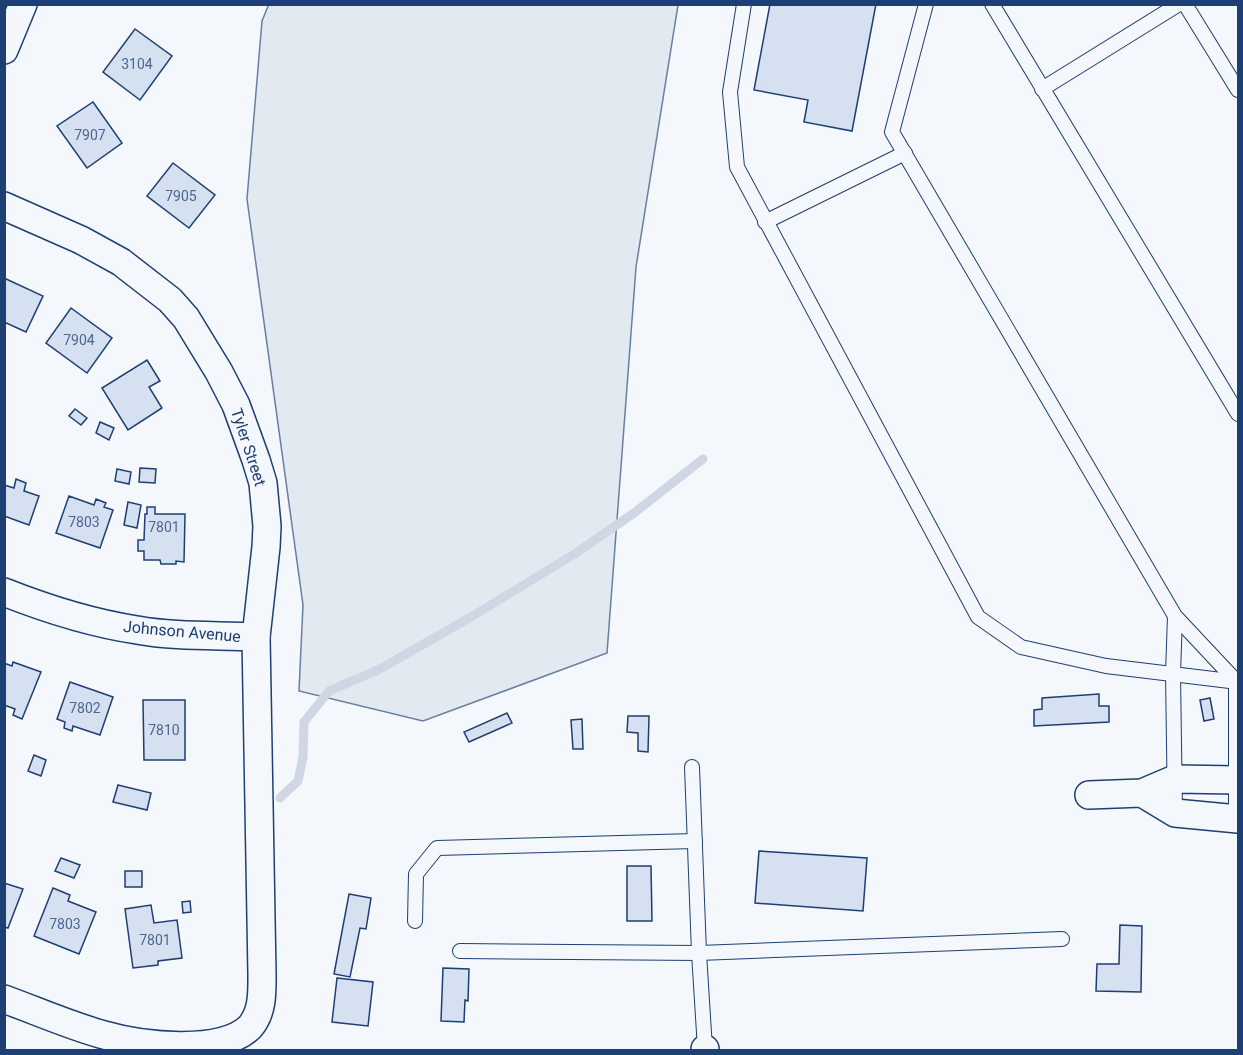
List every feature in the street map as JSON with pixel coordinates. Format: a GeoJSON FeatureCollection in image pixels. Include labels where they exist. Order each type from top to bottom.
{"type":"FeatureCollection","features":[{"type":"Feature","properties":{"kind":"street"},"geometry":{"type":"LineString","coordinates":[[4,50],[23,4]]}},
{"type":"Feature","properties":{"kind":"street","name":"Tyler Street"},"geometry":{"type":"LineString","coordinates":[[4,206],[81,240],[121,262],[170,300],[186,318],[201,340],[236,405],[262,483],[267,526],[256,637],[261,1008],[250,1027],[231,1041],[206,1046],[170,1047],[104,1035],[4,999]]}},
{"type":"Feature","properties":{"kind":"street","name":"Johnson Avenue"},"geometry":{"type":"LineString","coordinates":[[4,592],[43,607],[138,631],[256,637]]}},
{"type":"Feature","properties":{"kind":"street"},"geometry":{"type":"LineString","coordinates":[[1089,795],[1142,793],[1174,779],[1237,780]]}},
{"type":"Feature","properties":{"kind":"street"},"geometry":{"type":"LineString","coordinates":[[1142,793],[1175,813],[1237,819]]}},
{"type":"Feature","properties":{"kind":"lane"},"geometry":{"type":"LineString","coordinates":[[744,4],[730,92],[737,167],[978,618],[1021,647],[1106,666],[1237,682]]}},
{"type":"Feature","properties":{"kind":"lane"},"geometry":{"type":"LineString","coordinates":[[926,4],[892,132],[1175,616],[1237,682],[1237,819]]}},
{"type":"Feature","properties":{"kind":"lane"},"geometry":{"type":"LineString","coordinates":[[992,4],[1239,414]]}},
{"type":"Feature","properties":{"kind":"lane"},"geometry":{"type":"LineString","coordinates":[[1042,89],[1179,4]]}},
{"type":"Feature","properties":{"kind":"lane"},"geometry":{"type":"LineString","coordinates":[[1185,4],[1239,90]]}},
{"type":"Feature","properties":{"kind":"lane"},"geometry":{"type":"LineString","coordinates":[[765,222],[905,153]]}},
{"type":"Feature","properties":{"kind":"lane"},"geometry":{"type":"LineString","coordinates":[[1175,616],[1173,674],[1175,813]]}},
{"type":"Feature","properties":{"kind":"lane"},"geometry":{"type":"LineString","coordinates":[[692,767],[705,1050]]}},
{"type":"Feature","properties":{"kind":"lane"},"geometry":{"type":"LineString","coordinates":[[415,921],[416,874],[437,848],[695,841]]}},
{"type":"Feature","properties":{"kind":"lane"},"geometry":{"type":"LineString","coordinates":[[460,951],[699,953],[1062,939]]}},
{"type":"Feature","properties":{"kind":"shaded area"},"geometry":{"type":"Polygon","coordinates":[[[269,4],[678,5],[636,267],[607,653],[423,721],[299,691],[303,605],[247,199],[262,21],[269,4]]]}},
{"type":"Feature","properties":{"kind":"building"},"geometry":{"type":"Polygon","coordinates":[[[770,4],[876,4],[852,131],[804,122],[808,100],[754,90],[770,4]]]}},
{"type":"Feature","properties":{"kind":"building"},"geometry":{"type":"Polygon","coordinates":[[[135,29],[172,56],[140,100],[103,72],[135,29]]]}},
{"type":"Feature","properties":{"kind":"building"},"geometry":{"type":"Polygon","coordinates":[[[93,102],[122,143],[87,168],[57,126],[93,102]]]}},
{"type":"Feature","properties":{"kind":"building"},"geometry":{"type":"Polygon","coordinates":[[[173,163],[215,195],[189,228],[147,196],[173,163]]]}},
{"type":"Feature","properties":{"kind":"building"},"geometry":{"type":"Polygon","coordinates":[[[4,278],[43,296],[26,332],[4,322],[4,278]]]}},
{"type":"Feature","properties":{"kind":"building"},"geometry":{"type":"Polygon","coordinates":[[[71,308],[112,338],[87,373],[46,343],[71,308]]]}},
{"type":"Feature","properties":{"kind":"building"},"geometry":{"type":"Polygon","coordinates":[[[147,360],[160,381],[149,387],[162,408],[128,430],[102,388],[147,360]]]}},
{"type":"Feature","properties":{"kind":"building"},"geometry":{"type":"Polygon","coordinates":[[[75,409],[87,418],[81,425],[69,416],[75,409]]]}},
{"type":"Feature","properties":{"kind":"building"},"geometry":{"type":"Polygon","coordinates":[[[100,422],[114,428],[109,440],[96,433],[100,422]]]}},
{"type":"Feature","properties":{"kind":"building"},"geometry":{"type":"Polygon","coordinates":[[[140,468],[156,469],[155,483],[139,482],[140,468]]]}},
{"type":"Feature","properties":{"kind":"building"},"geometry":{"type":"Polygon","coordinates":[[[117,469],[131,472],[129,484],[115,481],[117,469]]]}},
{"type":"Feature","properties":{"kind":"building"},"geometry":{"type":"Polygon","coordinates":[[[16,479],[26,483],[24,491],[39,496],[29,525],[4,516],[4,485],[14,488],[16,479]]]}},
{"type":"Feature","properties":{"kind":"building"},"geometry":{"type":"Polygon","coordinates":[[[69,496],[94,505],[96,499],[106,503],[104,507],[113,510],[100,548],[56,533],[69,496]]]}},
{"type":"Feature","properties":{"kind":"building"},"geometry":{"type":"Polygon","coordinates":[[[128,502],[141,505],[137,528],[124,525],[128,502]]]}},
{"type":"Feature","properties":{"kind":"building"},"geometry":{"type":"Polygon","coordinates":[[[147,507],[155,507],[155,514],[185,514],[184,562],[161,564],[160,560],[144,560],[144,551],[138,551],[138,540],[144,540],[147,507]]]}},
{"type":"Feature","properties":{"kind":"building"},"geometry":{"type":"Polygon","coordinates":[[[13,662],[41,672],[22,719],[13,715],[15,709],[4,705],[4,663],[12,666],[13,662]]]}},
{"type":"Feature","properties":{"kind":"building"},"geometry":{"type":"Polygon","coordinates":[[[70,682],[113,697],[100,735],[73,726],[72,731],[64,728],[65,722],[57,719],[70,682]]]}},
{"type":"Feature","properties":{"kind":"building"},"geometry":{"type":"Polygon","coordinates":[[[1099,694],[1099,706],[1109,706],[1109,722],[1034,726],[1034,710],[1042,709],[1042,698],[1099,694]]]}},
{"type":"Feature","properties":{"kind":"building"},"geometry":{"type":"Polygon","coordinates":[[[1210,698],[1214,719],[1204,721],[1200,700],[1210,698]]]}},
{"type":"Feature","properties":{"kind":"building"},"geometry":{"type":"Polygon","coordinates":[[[143,700],[185,700],[185,760],[144,760],[143,700]]]}},
{"type":"Feature","properties":{"kind":"building"},"geometry":{"type":"Polygon","coordinates":[[[507,713],[512,723],[469,742],[464,732],[507,713]]]}},
{"type":"Feature","properties":{"kind":"building"},"geometry":{"type":"Polygon","coordinates":[[[628,716],[649,716],[648,752],[638,751],[638,733],[627,732],[628,716]]]}},
{"type":"Feature","properties":{"kind":"building"},"geometry":{"type":"Polygon","coordinates":[[[582,719],[583,749],[573,749],[571,720],[582,719]]]}},
{"type":"Feature","properties":{"kind":"building"},"geometry":{"type":"Polygon","coordinates":[[[34,755],[46,760],[41,776],[28,771],[34,755]]]}},
{"type":"Feature","properties":{"kind":"building"},"geometry":{"type":"Polygon","coordinates":[[[118,785],[151,793],[147,810],[113,802],[118,785]]]}},
{"type":"Feature","properties":{"kind":"building"},"geometry":{"type":"Polygon","coordinates":[[[759,851],[867,858],[863,911],[755,903],[759,851]]]}},
{"type":"Feature","properties":{"kind":"building"},"geometry":{"type":"Polygon","coordinates":[[[61,858],[80,865],[74,878],[55,871],[61,858]]]}},
{"type":"Feature","properties":{"kind":"building"},"geometry":{"type":"Polygon","coordinates":[[[627,866],[651,866],[652,921],[627,921],[627,866]]]}},
{"type":"Feature","properties":{"kind":"building"},"geometry":{"type":"Polygon","coordinates":[[[125,871],[142,871],[142,887],[125,887],[125,871]]]}},
{"type":"Feature","properties":{"kind":"building"},"geometry":{"type":"Polygon","coordinates":[[[4,883],[23,889],[8,928],[4,927],[4,883]]]}},
{"type":"Feature","properties":{"kind":"building"},"geometry":{"type":"Polygon","coordinates":[[[53,888],[70,895],[68,901],[96,912],[79,954],[34,936],[53,888]]]}},
{"type":"Feature","properties":{"kind":"building"},"geometry":{"type":"Polygon","coordinates":[[[349,894],[371,898],[366,929],[360,928],[350,977],[334,974],[349,894]]]}},
{"type":"Feature","properties":{"kind":"building"},"geometry":{"type":"Polygon","coordinates":[[[190,901],[191,912],[183,913],[182,902],[190,901]]]}},
{"type":"Feature","properties":{"kind":"building"},"geometry":{"type":"Polygon","coordinates":[[[151,905],[154,923],[177,920],[182,958],[158,961],[158,965],[133,968],[125,909],[151,905]]]}},
{"type":"Feature","properties":{"kind":"building"},"geometry":{"type":"Polygon","coordinates":[[[1120,925],[1142,926],[1141,992],[1096,991],[1097,964],[1119,964],[1120,925]]]}},
{"type":"Feature","properties":{"kind":"building"},"geometry":{"type":"Polygon","coordinates":[[[443,968],[469,969],[468,1001],[465,1000],[464,1022],[441,1021],[443,968]]]}},
{"type":"Feature","properties":{"kind":"building"},"geometry":{"type":"Polygon","coordinates":[[[337,978],[373,982],[368,1026],[332,1022],[337,978]]]}},
{"type":"Feature","properties":{"kind":"waterway"},"geometry":{"type":"LineString","coordinates":[[280,798],[298,781],[303,757],[304,722],[329,691],[380,669],[576,553],[634,513],[703,459]]}}]}
